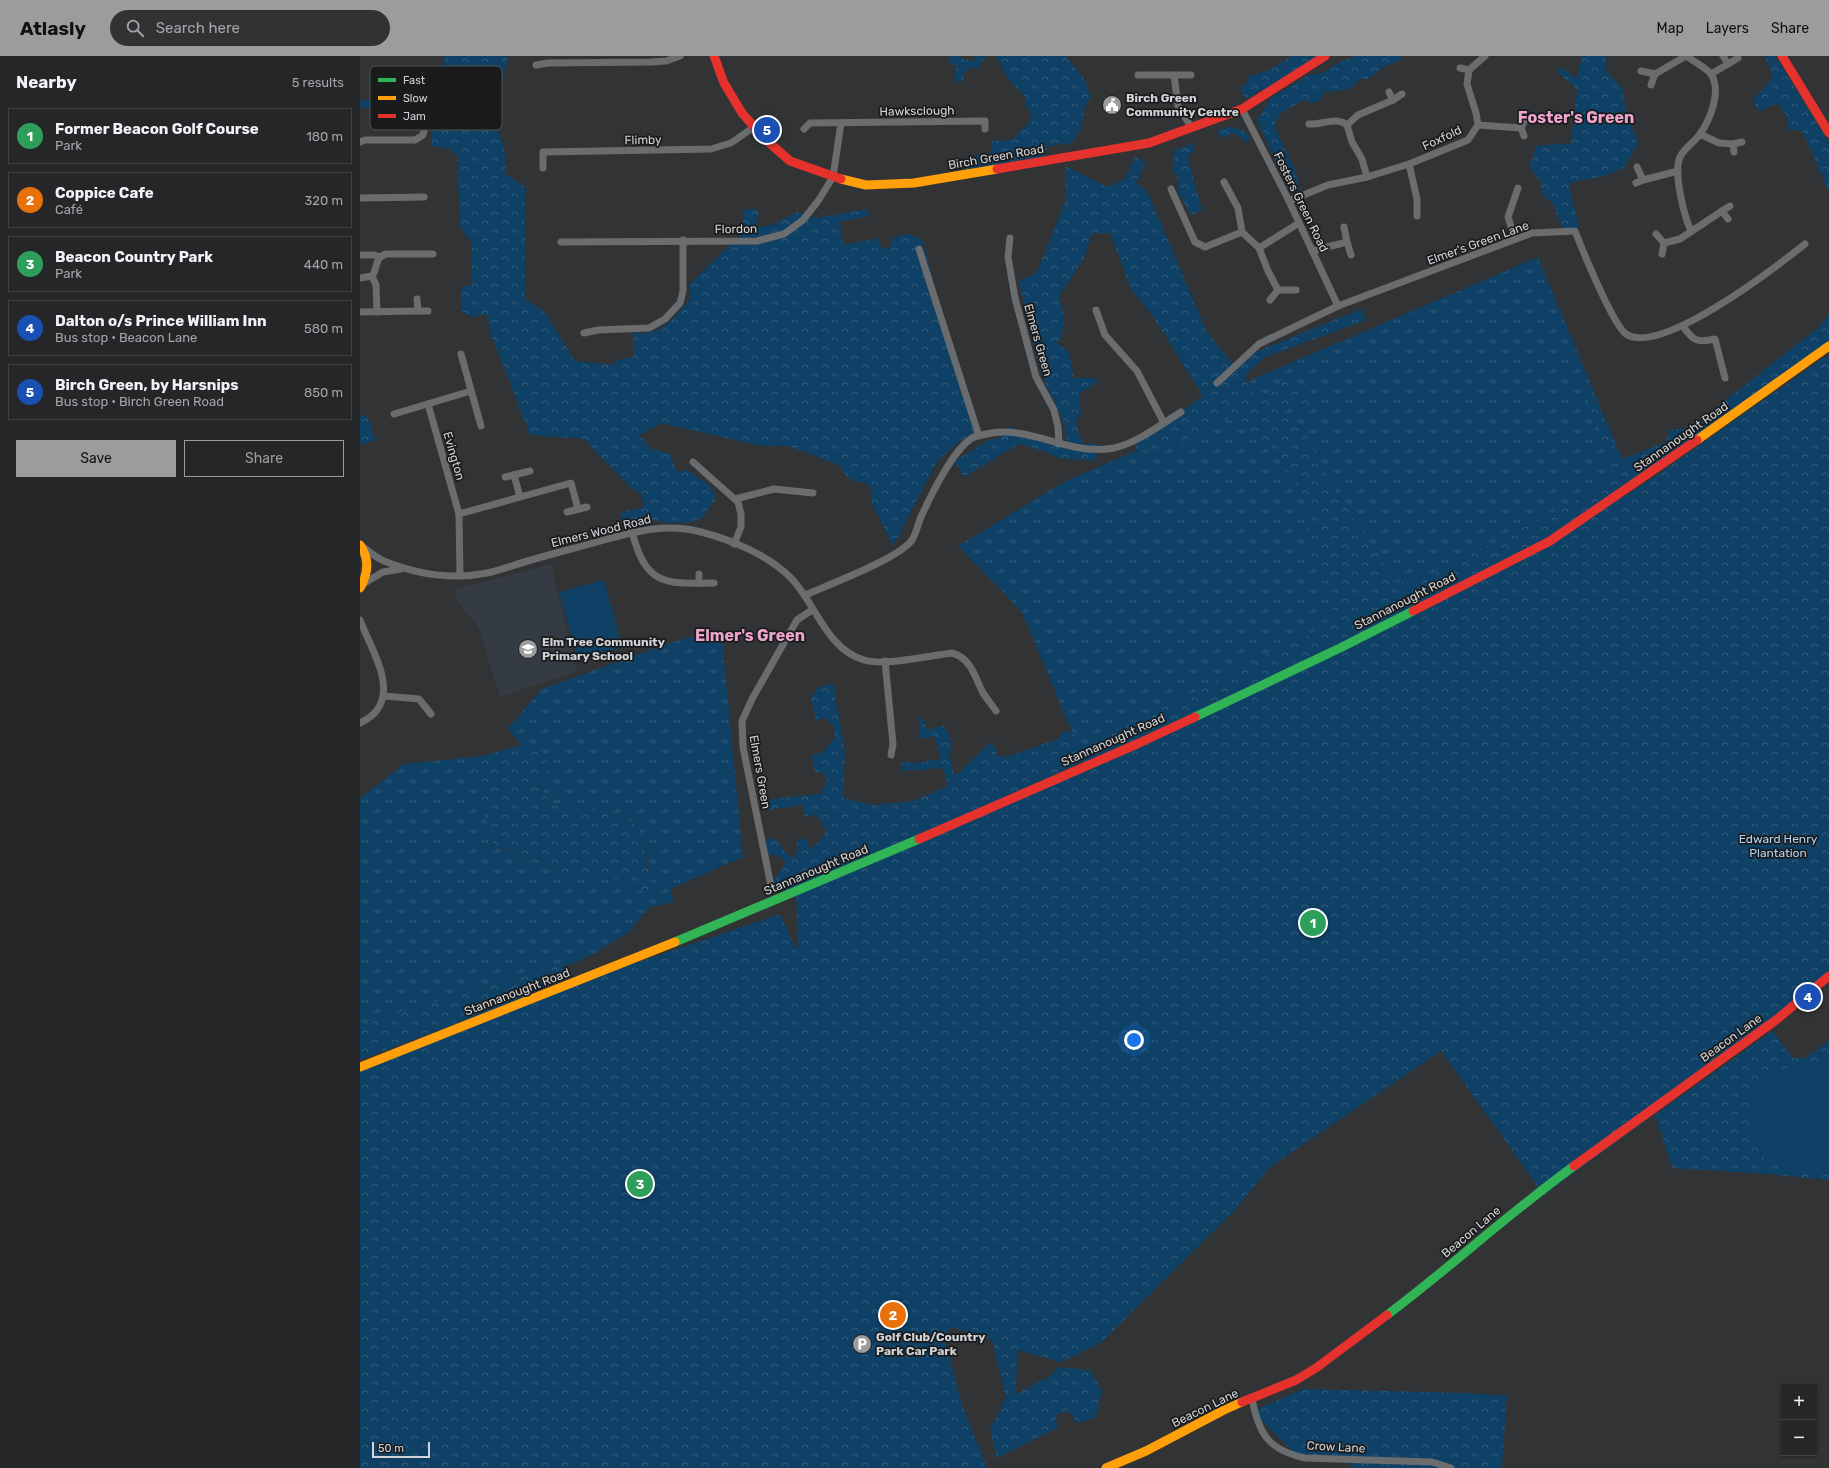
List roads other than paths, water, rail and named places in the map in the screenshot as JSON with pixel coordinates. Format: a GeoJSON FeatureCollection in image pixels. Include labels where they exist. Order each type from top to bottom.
{"type":"FeatureCollection","features":[{"type":"Feature","properties":{"kind":"main road","name":"Birch Green Road"},"geometry":{"type":"LineString","coordinates":[[714,56],[719,72],[735,104],[754,127],[790,161],[833,178],[866,185],[914,183],[1149,143],[1242,109],[1322,57]]}},
{"type":"Feature","properties":{"kind":"main road"},"geometry":{"type":"LineString","coordinates":[[1782,56],[1829,133]]}},
{"type":"Feature","properties":{"kind":"main road","name":"Stannanought Road"},"geometry":{"type":"LineString","coordinates":[[360,1067],[570,985],[796,892],[1137,744],[1340,648],[1550,541],[1661,466],[1829,346]]}},
{"type":"Feature","properties":{"kind":"main road"},"geometry":{"type":"LineString","coordinates":[[361,545],[367,565],[362,586]]}},
{"type":"Feature","properties":{"kind":"main road","name":"Beacon Lane"},"geometry":{"type":"LineString","coordinates":[[1106,1468],[1146,1451],[1224,1410],[1296,1380],[1336,1354],[1416,1293],[1499,1223],[1545,1187],[1776,1020],[1829,976]]}},
{"type":"Feature","properties":{"kind":"street"},"geometry":{"type":"LineString","coordinates":[[536,65],[548,63],[651,62],[666,61],[680,56]]}},
{"type":"Feature","properties":{"kind":"street"},"geometry":{"type":"LineString","coordinates":[[1460,68],[1469,70],[1485,56]]}},
{"type":"Feature","properties":{"kind":"street"},"geometry":{"type":"LineString","coordinates":[[1651,85],[1655,74],[1686,56],[1711,74],[1714,82],[1715,98],[1709,116],[1700,134],[1682,153],[1678,164],[1684,213],[1691,231]]}},
{"type":"Feature","properties":{"kind":"street"},"geometry":{"type":"LineString","coordinates":[[1723,56],[1728,64]]}},
{"type":"Feature","properties":{"kind":"street"},"geometry":{"type":"LineString","coordinates":[[1711,74],[1738,58]]}},
{"type":"Feature","properties":{"kind":"street","name":"Foxfold"},"geometry":{"type":"LineString","coordinates":[[1289,201],[1328,185],[1367,177],[1409,164],[1468,140],[1478,125],[1467,84],[1469,70]]}},
{"type":"Feature","properties":{"kind":"street"},"geometry":{"type":"LineString","coordinates":[[1641,71],[1655,74]]}},
{"type":"Feature","properties":{"kind":"street"},"geometry":{"type":"LineString","coordinates":[[1138,75],[1191,76]]}},
{"type":"Feature","properties":{"kind":"street"},"geometry":{"type":"LineString","coordinates":[[1174,75],[1178,106],[1191,127]]}},
{"type":"Feature","properties":{"kind":"street"},"geometry":{"type":"LineString","coordinates":[[1388,92],[1393,100]]}},
{"type":"Feature","properties":{"kind":"street"},"geometry":{"type":"LineString","coordinates":[[1347,125],[1358,115],[1393,100],[1402,94]]}},
{"type":"Feature","properties":{"kind":"street","name":"Fosters Green Road"},"geometry":{"type":"LineString","coordinates":[[1242,109],[1289,201],[1338,306]]}},
{"type":"Feature","properties":{"kind":"street","name":"Hawksclough"},"geometry":{"type":"LineString","coordinates":[[804,129],[810,123],[985,121],[985,129]]}},
{"type":"Feature","properties":{"kind":"street"},"geometry":{"type":"LineString","coordinates":[[1309,124],[1317,125],[1339,121],[1347,125],[1352,142],[1362,159],[1367,177]]}},
{"type":"Feature","properties":{"kind":"street"},"geometry":{"type":"LineString","coordinates":[[833,178],[841,123]]}},
{"type":"Feature","properties":{"kind":"street","name":"Foxfold"},"geometry":{"type":"LineString","coordinates":[[1478,125],[1522,125],[1524,136]]}},
{"type":"Feature","properties":{"kind":"street","name":"Flimby"},"geometry":{"type":"LineString","coordinates":[[543,168],[543,152],[711,150],[735,141],[754,127]]}},
{"type":"Feature","properties":{"kind":"street"},"geometry":{"type":"LineString","coordinates":[[360,142],[365,140],[415,140],[423,135],[423,130]]}},
{"type":"Feature","properties":{"kind":"street"},"geometry":{"type":"LineString","coordinates":[[1700,134],[1719,143],[1733,144],[1742,142]]}},
{"type":"Feature","properties":{"kind":"street"},"geometry":{"type":"LineString","coordinates":[[1733,144],[1734,152]]}},
{"type":"Feature","properties":{"kind":"street"},"geometry":{"type":"LineString","coordinates":[[1409,164],[1417,199],[1417,216]]}},
{"type":"Feature","properties":{"kind":"street"},"geometry":{"type":"LineString","coordinates":[[1637,168],[1639,181],[1678,171]]}},
{"type":"Feature","properties":{"kind":"street","name":"Flordon"},"geometry":{"type":"LineString","coordinates":[[561,242],[683,240],[757,242],[784,234],[803,220],[833,178]]}},
{"type":"Feature","properties":{"kind":"street"},"geometry":{"type":"LineString","coordinates":[[1224,182],[1238,208],[1242,232],[1259,248],[1268,271],[1278,290]]}},
{"type":"Feature","properties":{"kind":"street"},"geometry":{"type":"LineString","coordinates":[[1515,239],[1508,216],[1518,188]]}},
{"type":"Feature","properties":{"kind":"street"},"geometry":{"type":"LineString","coordinates":[[1171,189],[1195,242],[1205,247],[1242,232]]}},
{"type":"Feature","properties":{"kind":"street"},"geometry":{"type":"LineString","coordinates":[[360,198],[424,197]]}},
{"type":"Feature","properties":{"kind":"street"},"geometry":{"type":"LineString","coordinates":[[1664,243],[1680,239],[1730,206]]}},
{"type":"Feature","properties":{"kind":"street"},"geometry":{"type":"LineString","coordinates":[[1722,211],[1728,219]]}},
{"type":"Feature","properties":{"kind":"street"},"geometry":{"type":"LineString","coordinates":[[1259,248],[1299,223]]}},
{"type":"Feature","properties":{"kind":"street"},"geometry":{"type":"LineString","coordinates":[[1344,227],[1351,255]]}},
{"type":"Feature","properties":{"kind":"street","name":"Elmer's Green Lane"},"geometry":{"type":"LineString","coordinates":[[1217,383],[1258,344],[1338,306],[1515,239],[1532,234],[1575,231],[1581,248],[1618,326],[1625,333],[1635,337],[1652,337],[1683,326],[1703,316],[1805,244]]}},
{"type":"Feature","properties":{"kind":"street"},"geometry":{"type":"LineString","coordinates":[[1656,234],[1664,243]]}},
{"type":"Feature","properties":{"kind":"street","name":"Elmers Green"},"geometry":{"type":"LineString","coordinates":[[1010,238],[1008,257],[1015,298],[1036,377],[1054,410],[1058,427],[1058,444]]}},
{"type":"Feature","properties":{"kind":"street"},"geometry":{"type":"LineString","coordinates":[[584,333],[598,330],[649,328],[664,319],[680,303],[684,291],[683,240]]}},
{"type":"Feature","properties":{"kind":"street"},"geometry":{"type":"LineString","coordinates":[[1312,251],[1347,242]]}},
{"type":"Feature","properties":{"kind":"street"},"geometry":{"type":"LineString","coordinates":[[1662,254],[1664,243]]}},
{"type":"Feature","properties":{"kind":"street"},"geometry":{"type":"LineString","coordinates":[[919,249],[979,436]]}},
{"type":"Feature","properties":{"kind":"street"},"geometry":{"type":"LineString","coordinates":[[360,278],[372,276],[375,272],[377,262],[380,257],[386,254],[433,254]]}},
{"type":"Feature","properties":{"kind":"street"},"geometry":{"type":"LineString","coordinates":[[360,255],[374,255],[380,257]]}},
{"type":"Feature","properties":{"kind":"street"},"geometry":{"type":"LineString","coordinates":[[372,276],[376,285],[377,312]]}},
{"type":"Feature","properties":{"kind":"street"},"geometry":{"type":"LineString","coordinates":[[1278,290],[1296,290]]}},
{"type":"Feature","properties":{"kind":"street"},"geometry":{"type":"LineString","coordinates":[[1270,300],[1278,290]]}},
{"type":"Feature","properties":{"kind":"street"},"geometry":{"type":"LineString","coordinates":[[417,299],[418,311]]}},
{"type":"Feature","properties":{"kind":"street"},"geometry":{"type":"LineString","coordinates":[[1096,310],[1104,335],[1137,371],[1164,423]]}},
{"type":"Feature","properties":{"kind":"street"},"geometry":{"type":"LineString","coordinates":[[360,312],[428,311]]}},
{"type":"Feature","properties":{"kind":"street"},"geometry":{"type":"LineString","coordinates":[[1683,326],[1694,339],[1701,342],[1715,339],[1725,378]]}},
{"type":"Feature","properties":{"kind":"street"},"geometry":{"type":"LineString","coordinates":[[461,354],[481,426]]}},
{"type":"Feature","properties":{"kind":"street"},"geometry":{"type":"LineString","coordinates":[[394,414],[471,391]]}},
{"type":"Feature","properties":{"kind":"street","name":"Evington"},"geometry":{"type":"LineString","coordinates":[[428,404],[459,514],[460,576]]}},
{"type":"Feature","properties":{"kind":"street"},"geometry":{"type":"LineString","coordinates":[[996,710],[984,695],[970,666],[961,655],[952,653],[886,661],[863,659],[846,651],[836,641],[812,610],[805,595],[895,554],[912,540],[930,498],[956,454],[974,437],[1009,432],[1026,434],[1058,444],[1090,449],[1114,448],[1138,439],[1181,412]]}},
{"type":"Feature","properties":{"kind":"street"},"geometry":{"type":"LineString","coordinates":[[693,462],[738,502],[741,514],[741,528],[734,544]]}},
{"type":"Feature","properties":{"kind":"street"},"geometry":{"type":"LineString","coordinates":[[505,478],[530,471]]}},
{"type":"Feature","properties":{"kind":"street"},"geometry":{"type":"LineString","coordinates":[[514,475],[520,498]]}},
{"type":"Feature","properties":{"kind":"street"},"geometry":{"type":"LineString","coordinates":[[459,514],[571,483],[578,509]]}},
{"type":"Feature","properties":{"kind":"street"},"geometry":{"type":"LineString","coordinates":[[735,499],[774,489],[813,493]]}},
{"type":"Feature","properties":{"kind":"street"},"geometry":{"type":"LineString","coordinates":[[567,512],[587,507]]}},
{"type":"Feature","properties":{"kind":"street","name":"Elmers Wood Road"},"geometry":{"type":"LineString","coordinates":[[361,545],[383,560],[410,569],[428,574],[460,576],[488,573],[632,532],[659,528],[680,528],[702,532],[757,554],[780,569],[805,595]]}},
{"type":"Feature","properties":{"kind":"street"},"geometry":{"type":"LineString","coordinates":[[632,532],[641,560],[653,574],[667,581],[714,583]]}},
{"type":"Feature","properties":{"kind":"street","name":"Elmers Wood Road"},"geometry":{"type":"LineString","coordinates":[[362,586],[383,572],[393,569],[410,569]]}},
{"type":"Feature","properties":{"kind":"street"},"geometry":{"type":"LineString","coordinates":[[699,574],[699,583]]}},
{"type":"Feature","properties":{"kind":"street","name":"Elmers Green"},"geometry":{"type":"LineString","coordinates":[[772,886],[743,747],[742,721],[752,699],[797,620],[812,610]]}},
{"type":"Feature","properties":{"kind":"street"},"geometry":{"type":"LineString","coordinates":[[360,620],[364,641],[381,670],[384,684],[384,696],[377,711],[360,723]]}},
{"type":"Feature","properties":{"kind":"street"},"geometry":{"type":"LineString","coordinates":[[886,661],[894,744],[890,755]]}},
{"type":"Feature","properties":{"kind":"street"},"geometry":{"type":"LineString","coordinates":[[384,696],[419,699],[431,714]]}},
{"type":"Feature","properties":{"kind":"street","name":"Crow Lane"},"geometry":{"type":"LineString","coordinates":[[1252,1399],[1258,1424],[1264,1435],[1274,1445],[1289,1454],[1305,1458],[1432,1462],[1451,1468]]}},
{"type":"Feature","properties":{"kind":"place","name":"Birch Green Community Centre"},"geometry":{"type":"Point","coordinates":[1112,105]}},
{"type":"Feature","properties":{"kind":"place","name":"Birch Green, by Harsnips"},"geometry":{"type":"Point","coordinates":[767,130]}},
{"type":"Feature","properties":{"kind":"place","name":"Elm Tree Community Primary School"},"geometry":{"type":"Point","coordinates":[528,649]}},
{"type":"Feature","properties":{"kind":"place","name":"Former Beacon Golf Course"},"geometry":{"type":"Point","coordinates":[1313,923]}},
{"type":"Feature","properties":{"kind":"place","name":"Dalton o/s Prince William Inn"},"geometry":{"type":"Point","coordinates":[1808,997]}},
{"type":"Feature","properties":{"kind":"place","name":"Beacon Country Park"},"geometry":{"type":"Point","coordinates":[640,1184]}},
{"type":"Feature","properties":{"kind":"place","name":"Coppice Cafe"},"geometry":{"type":"Point","coordinates":[893,1315]}},
{"type":"Feature","properties":{"kind":"place","name":"Golf Club/Country Park Car Park"},"geometry":{"type":"Point","coordinates":[862,1344]}},
{"type":"Feature","properties":{"kind":"district","name":"Foster's Green"},"geometry":{"type":"Point","coordinates":[1576,117]}},
{"type":"Feature","properties":{"kind":"district","name":"Elmer's Green"},"geometry":{"type":"Point","coordinates":[750,635]}},
{"type":"Feature","properties":{"kind":"park label","name":"Edward Henry Plantation"},"geometry":{"type":"Point","coordinates":[1778,846]}}]}
